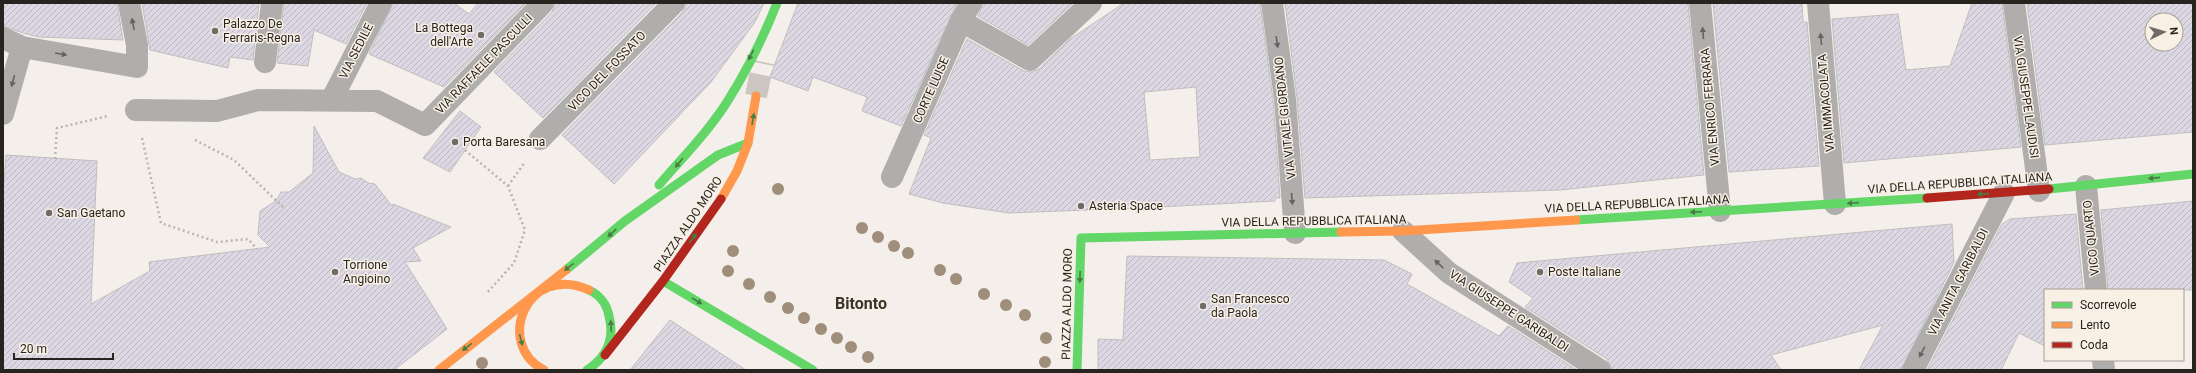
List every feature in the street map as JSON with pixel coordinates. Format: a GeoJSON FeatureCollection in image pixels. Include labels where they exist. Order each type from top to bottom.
{"type":"FeatureCollection","features":[{"type":"Feature","properties":{"kind":"street"},"geometry":{"type":"LineString","coordinates":[[3,114],[13,43],[137,67],[137,45],[129,3]]}},
{"type":"Feature","properties":{"kind":"street"},"geometry":{"type":"LineString","coordinates":[[265,62],[272,3]]}},
{"type":"Feature","properties":{"kind":"street","name":"VIA SEDILE"},"geometry":{"type":"LineString","coordinates":[[332,99],[381,3]]}},
{"type":"Feature","properties":{"kind":"street","name":"VIA RAFFAELE PASCULLI"},"geometry":{"type":"LineString","coordinates":[[332,99],[377,101],[424,125],[543,3]]}},
{"type":"Feature","properties":{"kind":"street","name":"VICO DEL FOSSATO"},"geometry":{"type":"LineString","coordinates":[[540,140],[674,3]]}},
{"type":"Feature","properties":{"kind":"street"},"geometry":{"type":"LineString","coordinates":[[625,221],[667,177],[727,102],[770,21],[777,3]]}},
{"type":"Feature","properties":{"kind":"street"},"geometry":{"type":"LineString","coordinates":[[966,12],[1030,60],[1091,3]]}},
{"type":"Feature","properties":{"kind":"street","name":"VIA VITALE GIORDANO"},"geometry":{"type":"LineString","coordinates":[[1272,3],[1284,99],[1295,234]]}},
{"type":"Feature","properties":{"kind":"street","name":"VIA ENRICO FERRARA"},"geometry":{"type":"LineString","coordinates":[[1700,3],[1720,211]]}},
{"type":"Feature","properties":{"kind":"street","name":"VIA IMMACOLATA"},"geometry":{"type":"LineString","coordinates":[[1818,3],[1835,204]]}},
{"type":"Feature","properties":{"kind":"street","name":"VIA GIUSEPPE LAUDISI"},"geometry":{"type":"LineString","coordinates":[[2014,3],[2039,190]]}},
{"type":"Feature","properties":{"kind":"street","name":"CORTE LUISE"},"geometry":{"type":"LineString","coordinates":[[892,177],[966,12]]}},
{"type":"Feature","properties":{"kind":"street"},"geometry":{"type":"LineString","coordinates":[[764,55],[770,21]]}},
{"type":"Feature","properties":{"kind":"street"},"geometry":{"type":"LineString","coordinates":[[748,142],[756,96]]}},
{"type":"Feature","properties":{"kind":"street"},"geometry":{"type":"LineString","coordinates":[[136,110],[217,112],[258,100],[332,99]]}},
{"type":"Feature","properties":{"kind":"street","name":"PIAZZA ALDO MORO"},"geometry":{"type":"LineString","coordinates":[[537,292],[600,243],[625,221],[718,155],[748,142]]}},
{"type":"Feature","properties":{"kind":"street","name":"PIAZZA ALDO MORO"},"geometry":{"type":"LineString","coordinates":[[748,142],[737,171],[717,206],[663,281],[813,370]]}},
{"type":"Feature","properties":{"kind":"street","name":"VIA DELLA REPUBBLICA ITALIANA"},"geometry":{"type":"LineString","coordinates":[[1081,238],[1403,231],[2004,193],[2086,186],[2193,174]]}},
{"type":"Feature","properties":{"kind":"street","name":"VICO QUARTO"},"geometry":{"type":"LineString","coordinates":[[2086,186],[2096,289]]}},
{"type":"Feature","properties":{"kind":"street","name":"VIA ANITA GARIBALDI"},"geometry":{"type":"LineString","coordinates":[[1913,370],[2004,193]]}},
{"type":"Feature","properties":{"kind":"street","name":"VIA GIUSEPPE GARIBALDI"},"geometry":{"type":"LineString","coordinates":[[1403,231],[1449,273],[1600,370]]}},
{"type":"Feature","properties":{"kind":"street","name":"PIAZZA ALDO MORO"},"geometry":{"type":"LineString","coordinates":[[1077,370],[1081,238]]}},
{"type":"Feature","properties":{"kind":"street"},"geometry":{"type":"LineString","coordinates":[[591,369],[605,355],[663,281]]}},
{"type":"Feature","properties":{"kind":"street"},"geometry":{"type":"LineString","coordinates":[[439,370],[537,292],[550,286],[564,283],[578,284],[596,295],[609,313],[612,327],[610,341],[605,355]]}},
{"type":"Feature","properties":{"kind":"street"},"geometry":{"type":"LineString","coordinates":[[537,292],[527,303],[521,317],[519,331],[522,345],[529,358],[544,370]]}},
{"type":"Feature","properties":{"kind":"path"},"geometry":{"type":"LineString","coordinates":[[55,159],[57,128],[136,110],[161,223],[217,242],[248,239],[257,249]]}},
{"type":"Feature","properties":{"kind":"path"},"geometry":{"type":"LineString","coordinates":[[465,150],[508,186],[525,230],[514,263],[482,298]]}},
{"type":"Feature","properties":{"kind":"path"},"geometry":{"type":"LineString","coordinates":[[234,160],[285,209]]}},
{"type":"Feature","properties":{"kind":"building"},"geometry":{"type":"Polygon","coordinates":[[[3,3],[117,3],[123,40],[39,37],[23,33],[3,26],[3,3]]]}},
{"type":"Feature","properties":{"kind":"building","name":"Palazzo De Ferraris-Regna"},"geometry":{"type":"Polygon","coordinates":[[[142,3],[259,3],[253,60],[230,57],[228,68],[150,50],[142,3]]]}},
{"type":"Feature","properties":{"kind":"building"},"geometry":{"type":"Polygon","coordinates":[[[284,3],[367,3],[346,44],[314,30],[308,66],[277,63],[284,3]]]}},
{"type":"Feature","properties":{"kind":"building"},"geometry":{"type":"Polygon","coordinates":[[[393,3],[454,3],[469,14],[478,3],[526,3],[444,87],[369,54],[393,3]]]}},
{"type":"Feature","properties":{"kind":"building"},"geometry":{"type":"Polygon","coordinates":[[[555,3],[656,3],[543,118],[494,72],[552,12],[555,3]]]}},
{"type":"Feature","properties":{"kind":"building"},"geometry":{"type":"Polygon","coordinates":[[[686,3],[764,3],[755,22],[711,82],[614,184],[562,135],[683,12],[686,3]]]}},
{"type":"Feature","properties":{"kind":"building"},"geometry":{"type":"Polygon","coordinates":[[[798,3],[957,3],[901,126],[862,111],[867,97],[813,77],[808,91],[770,77],[798,3]]]}},
{"type":"Feature","properties":{"kind":"building"},"geometry":{"type":"Polygon","coordinates":[[[983,3],[1073,3],[1028,45],[978,16],[983,3]]]}},
{"type":"Feature","properties":{"kind":"building"},"geometry":{"type":"Polygon","coordinates":[[[1124,3],[1260,3],[1273,100],[1280,198],[1275,198],[1275,201],[1009,213],[943,203],[909,194],[931,138],[924,135],[967,39],[1024,71],[1032,72],[1039,69],[1070,39],[1124,3]],[[1196,87],[1144,92],[1150,160],[1200,157],[1196,87]]]}},
{"type":"Feature","properties":{"kind":"building"},"geometry":{"type":"Polygon","coordinates":[[[1285,3],[1688,3],[1704,175],[1560,190],[1305,198],[1297,98],[1285,3]]]}},
{"type":"Feature","properties":{"kind":"building"},"geometry":{"type":"Polygon","coordinates":[[[1713,3],[1802,3],[1803,22],[1807,22],[1819,166],[1729,172],[1713,3]]]}},
{"type":"Feature","properties":{"kind":"building"},"geometry":{"type":"Polygon","coordinates":[[[1972,3],[2002,3],[2021,147],[1844,163],[1832,19],[1898,14],[1906,70],[1950,66],[1972,3]]]}},
{"type":"Feature","properties":{"kind":"building"},"geometry":{"type":"Polygon","coordinates":[[[2027,3],[2193,3],[2193,132],[2045,145],[2027,3]]]}},
{"type":"Feature","properties":{"kind":"building","name":"Porta Baresana"},"geometry":{"type":"Polygon","coordinates":[[[460,111],[481,127],[450,172],[423,158],[460,111]]]}},
{"type":"Feature","properties":{"kind":"building"},"geometry":{"type":"Polygon","coordinates":[[[314,126],[339,172],[355,179],[361,178],[368,183],[375,184],[392,206],[393,204],[451,227],[413,248],[421,261],[405,262],[447,329],[394,370],[3,370],[3,195],[6,155],[97,161],[91,304],[150,271],[149,262],[270,247],[258,235],[260,211],[276,201],[281,192],[289,192],[313,173],[314,126]]]}},
{"type":"Feature","properties":{"kind":"building"},"geometry":{"type":"Polygon","coordinates":[[[2193,201],[2193,290],[2108,289],[2101,210],[2193,201]]]}},
{"type":"Feature","properties":{"kind":"building"},"geometry":{"type":"Polygon","coordinates":[[[2076,214],[2083,289],[2044,289],[2044,346],[2019,333],[2001,370],[1927,370],[2002,224],[2010,219],[2076,214]]]}},
{"type":"Feature","properties":{"kind":"building"},"geometry":{"type":"Polygon","coordinates":[[[1952,224],[1954,262],[1901,370],[1859,370],[1883,325],[1771,355],[1781,370],[1612,370],[1607,359],[1525,307],[1533,298],[1509,282],[1517,263],[1952,224]]]}},
{"type":"Feature","properties":{"kind":"building"},"geometry":{"type":"Polygon","coordinates":[[[1127,256],[1384,260],[1412,274],[1407,284],[1499,336],[1508,326],[1577,370],[1098,370],[1098,339],[1123,340],[1127,256]]]}},
{"type":"Feature","properties":{"kind":"building"},"geometry":{"type":"Polygon","coordinates":[[[670,320],[746,370],[630,370],[670,320]]]}},
{"type":"Feature","properties":{"kind":"tunnel"},"geometry":{"type":"LineString","coordinates":[[756,96],[763,62]]}},
{"type":"Feature","properties":{"kind":"traffic: fast"},"geometry":{"type":"LineString","coordinates":[[659,185],[720,113],[741,79],[754,54],[777,3]]}},
{"type":"Feature","properties":{"kind":"traffic: fast"},"geometry":{"type":"LineString","coordinates":[[566,270],[625,221],[718,155],[748,143]]}},
{"type":"Feature","properties":{"kind":"traffic: fast"},"geometry":{"type":"LineString","coordinates":[[2049,189],[2193,174]]}},
{"type":"Feature","properties":{"kind":"traffic: fast"},"geometry":{"type":"LineString","coordinates":[[1576,220],[1927,198]]}},
{"type":"Feature","properties":{"kind":"traffic: fast"},"geometry":{"type":"LineString","coordinates":[[1077,370],[1081,238],[1341,232]]}},
{"type":"Feature","properties":{"kind":"traffic: fast"},"geometry":{"type":"LineString","coordinates":[[663,281],[813,370]]}},
{"type":"Feature","properties":{"kind":"traffic: fast"},"geometry":{"type":"LineString","coordinates":[[587,370],[600,359],[608,347],[611,332],[611,324],[605,304],[600,298],[589,290]]}},
{"type":"Feature","properties":{"kind":"traffic: slow"},"geometry":{"type":"LineString","coordinates":[[721,199],[737,171],[748,143],[756,96]]}},
{"type":"Feature","properties":{"kind":"traffic: slow"},"geometry":{"type":"LineString","coordinates":[[1341,232],[1403,231],[1576,220]]}},
{"type":"Feature","properties":{"kind":"traffic: slow"},"geometry":{"type":"LineString","coordinates":[[439,370],[566,270]]}},
{"type":"Feature","properties":{"kind":"traffic: slow"},"geometry":{"type":"LineString","coordinates":[[544,370],[529,358],[521,343],[520,326],[524,310],[534,296],[549,287],[567,284],[589,290]]}},
{"type":"Feature","properties":{"kind":"traffic: jam"},"geometry":{"type":"LineString","coordinates":[[1927,198],[2049,189]]}},
{"type":"Feature","properties":{"kind":"traffic: jam"},"geometry":{"type":"LineString","coordinates":[[605,355],[663,281],[721,199]]}},
{"type":"Feature","properties":{"kind":"place","name":"Palazzo De Ferraris-Regna"},"geometry":{"type":"Point","coordinates":[215,31]}},
{"type":"Feature","properties":{"kind":"place","name":"La Bottega dell'Arte"},"geometry":{"type":"Point","coordinates":[481,35]}},
{"type":"Feature","properties":{"kind":"place","name":"Porta Baresana"},"geometry":{"type":"Point","coordinates":[455,142]}},
{"type":"Feature","properties":{"kind":"place","name":"Asteria Space"},"geometry":{"type":"Point","coordinates":[1081,206]}},
{"type":"Feature","properties":{"kind":"place","name":"San Gaetano"},"geometry":{"type":"Point","coordinates":[49,213]}},
{"type":"Feature","properties":{"kind":"place","name":"Torrione Angioino"},"geometry":{"type":"Point","coordinates":[335,272]}},
{"type":"Feature","properties":{"kind":"place","name":"Poste Italiane"},"geometry":{"type":"Point","coordinates":[1540,272]}},
{"type":"Feature","properties":{"kind":"place","name":"San Francesco da Paola"},"geometry":{"type":"Point","coordinates":[1203,306]}},
{"type":"Feature","properties":{"kind":"district","name":"Bitonto"},"geometry":{"type":"Point","coordinates":[861,303]}}]}
